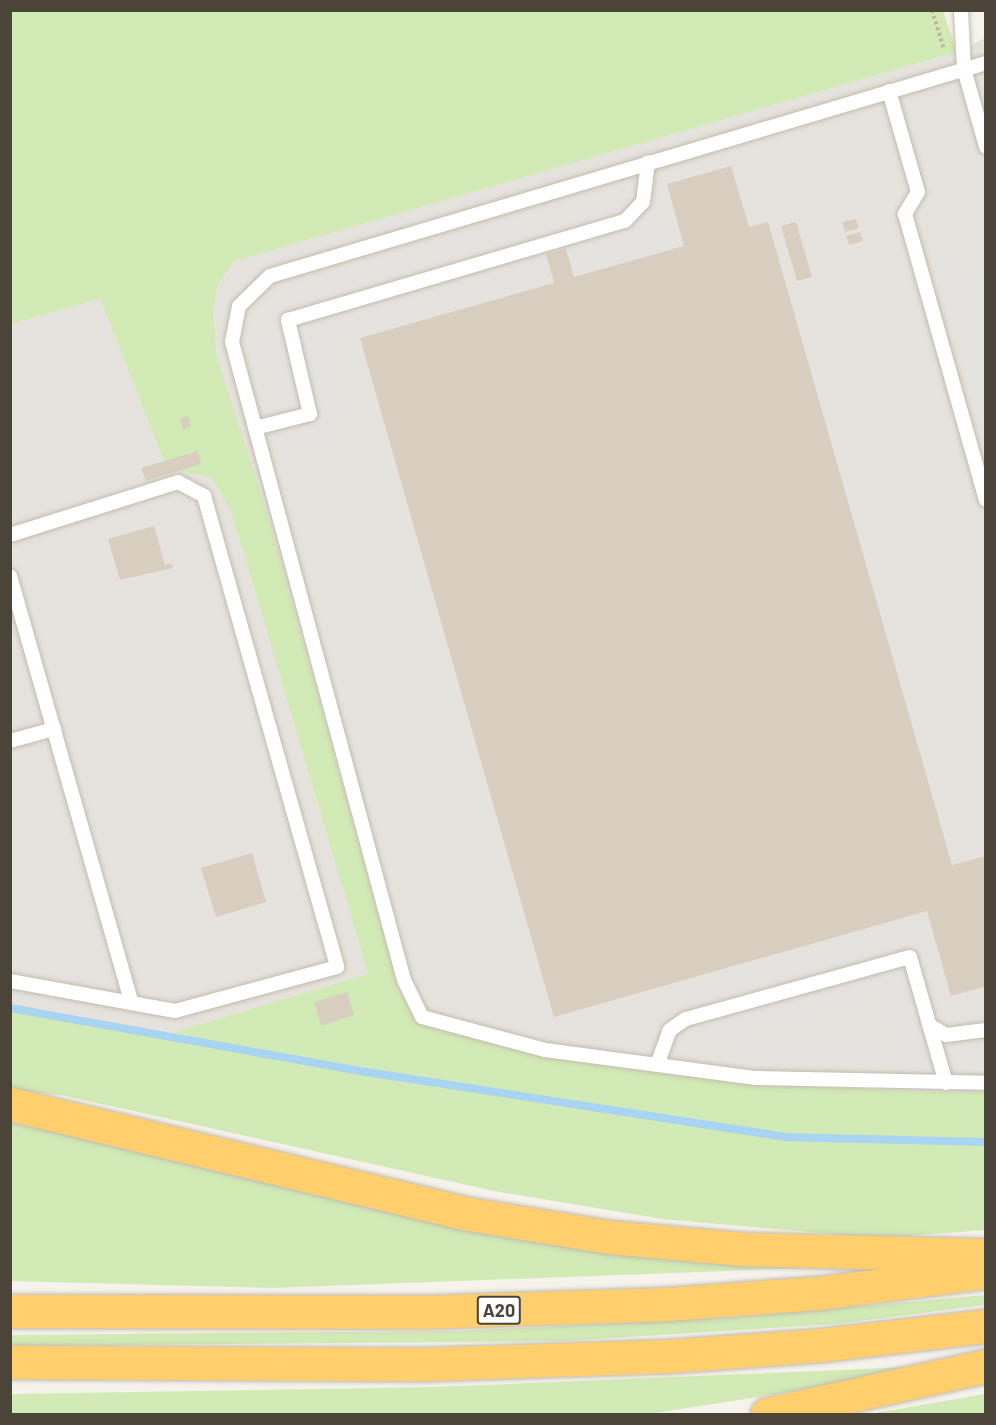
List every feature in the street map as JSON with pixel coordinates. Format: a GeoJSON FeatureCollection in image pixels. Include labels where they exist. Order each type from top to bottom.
{"type":"FeatureCollection","features":[{"type":"Feature","properties":{"kind":"highway"},"geometry":{"type":"LineString","coordinates":[[10,1104],[463,1213],[609,1237],[741,1250],[986,1256]]}},
{"type":"Feature","properties":{"kind":"highway","name":"A20"},"geometry":{"type":"LineString","coordinates":[[10,1311],[423,1312],[667,1304],[818,1293],[986,1272]]}},
{"type":"Feature","properties":{"kind":"highway"},"geometry":{"type":"LineString","coordinates":[[10,1362],[427,1364],[669,1356],[821,1345],[986,1326]]}},
{"type":"Feature","properties":{"kind":"highway"},"geometry":{"type":"LineString","coordinates":[[767,1414],[986,1366]]}},
{"type":"Feature","properties":{"kind":"lane"},"geometry":{"type":"LineString","coordinates":[[961,10],[964,69],[986,147]]}},
{"type":"Feature","properties":{"kind":"lane"},"geometry":{"type":"LineString","coordinates":[[986,63],[270,276],[239,306],[232,342],[404,980],[422,1017],[545,1050],[756,1078],[986,1083]]}},
{"type":"Feature","properties":{"kind":"lane"},"geometry":{"type":"LineString","coordinates":[[889,91],[918,192],[905,214],[986,500]]}},
{"type":"Feature","properties":{"kind":"lane"},"geometry":{"type":"LineString","coordinates":[[255,428],[310,414],[288,320],[626,221],[643,202],[648,162]]}},
{"type":"Feature","properties":{"kind":"lane"},"geometry":{"type":"LineString","coordinates":[[10,534],[178,482],[204,496],[337,967],[175,1011],[10,981]]}},
{"type":"Feature","properties":{"kind":"lane"},"geometry":{"type":"LineString","coordinates":[[10,576],[132,1003]]}},
{"type":"Feature","properties":{"kind":"lane"},"geometry":{"type":"LineString","coordinates":[[10,741],[54,729]]}},
{"type":"Feature","properties":{"kind":"lane"},"geometry":{"type":"LineString","coordinates":[[657,1065],[670,1030],[686,1019],[910,957],[946,1083]]}},
{"type":"Feature","properties":{"kind":"lane"},"geometry":{"type":"LineString","coordinates":[[929,1024],[946,1035],[986,1030]]}},
{"type":"Feature","properties":{"kind":"shaded area"},"geometry":{"type":"Polygon","coordinates":[[[985,38],[985,1092],[901,1091],[695,1077],[464,1030],[414,1007],[399,992],[217,357],[213,310],[218,284],[233,261],[957,52],[985,38]]]}},
{"type":"Feature","properties":{"kind":"shaded area"},"geometry":{"type":"Polygon","coordinates":[[[651,195],[667,251],[574,277],[565,249],[546,255],[554,281],[326,345],[346,419],[329,424],[333,442],[283,456],[271,415],[280,412],[258,332],[276,327],[271,310],[290,304],[284,284],[515,218],[519,232],[651,195]]]}},
{"type":"Feature","properties":{"kind":"shaded area"},"geometry":{"type":"Polygon","coordinates":[[[931,245],[985,272],[985,428],[931,245]]]}},
{"type":"Feature","properties":{"kind":"shaded area"},"geometry":{"type":"Polygon","coordinates":[[[100,299],[167,469],[211,477],[231,511],[368,974],[164,1035],[11,1012],[11,324],[100,299]]]}},
{"type":"Feature","properties":{"kind":"shaded area"},"geometry":{"type":"Polygon","coordinates":[[[927,911],[942,963],[904,973],[931,1071],[736,1062],[739,1043],[898,1047],[887,997],[706,1046],[694,1037],[679,982],[927,911]]]}},
{"type":"Feature","properties":{"kind":"green space"},"geometry":{"type":"Polygon","coordinates":[[[11,11],[943,11],[957,52],[234,261],[218,284],[213,310],[217,357],[268,516],[399,992],[414,1007],[464,1030],[695,1077],[901,1091],[985,1092],[985,1230],[879,1238],[662,1219],[494,1191],[66,1096],[11,1089],[11,1012],[164,1035],[368,974],[231,511],[211,477],[167,469],[100,299],[11,324],[11,11]]]}},
{"type":"Feature","properties":{"kind":"green space"},"geometry":{"type":"Polygon","coordinates":[[[11,1123],[833,1267],[273,1288],[11,1281],[11,1123]]]}},
{"type":"Feature","properties":{"kind":"green space"},"geometry":{"type":"Polygon","coordinates":[[[986,1295],[985,1305],[835,1324],[563,1341],[11,1346],[10,1335],[460,1331],[726,1318],[986,1295]]]}},
{"type":"Feature","properties":{"kind":"green space"},"geometry":{"type":"Polygon","coordinates":[[[960,1365],[649,1414],[11,1414],[10,1394],[437,1387],[960,1365]]]}},
{"type":"Feature","properties":{"kind":"green space"},"geometry":{"type":"Polygon","coordinates":[[[985,1394],[985,1414],[870,1414],[985,1394]]]}},
{"type":"Feature","properties":{"kind":"building"},"geometry":{"type":"Polygon","coordinates":[[[731,166],[749,227],[768,222],[952,865],[986,856],[986,986],[951,996],[927,911],[554,1017],[360,338],[554,283],[546,254],[566,249],[574,277],[684,246],[667,184],[731,166]]]}},
{"type":"Feature","properties":{"kind":"building"},"geometry":{"type":"Polygon","coordinates":[[[856,219],[859,228],[845,232],[842,222],[856,219]]]}},
{"type":"Feature","properties":{"kind":"building"},"geometry":{"type":"Polygon","coordinates":[[[796,222],[812,277],[797,281],[781,226],[796,222]]]}},
{"type":"Feature","properties":{"kind":"building"},"geometry":{"type":"Polygon","coordinates":[[[860,232],[863,241],[849,245],[846,236],[860,232]]]}},
{"type":"Feature","properties":{"kind":"building"},"geometry":{"type":"Polygon","coordinates":[[[188,416],[191,426],[183,429],[180,418],[188,416]]]}},
{"type":"Feature","properties":{"kind":"building"},"geometry":{"type":"Polygon","coordinates":[[[198,451],[201,464],[146,481],[141,468],[198,451]]]}},
{"type":"Feature","properties":{"kind":"building"},"geometry":{"type":"Polygon","coordinates":[[[154,526],[165,565],[171,563],[173,568],[120,580],[108,539],[154,526]]]}},
{"type":"Feature","properties":{"kind":"building"},"geometry":{"type":"Polygon","coordinates":[[[252,853],[266,902],[216,917],[201,868],[252,853]]]}},
{"type":"Feature","properties":{"kind":"building"},"geometry":{"type":"Polygon","coordinates":[[[347,992],[354,1015],[321,1026],[314,1002],[347,992]]]}},
{"type":"Feature","properties":{"kind":"waterway"},"geometry":{"type":"LineString","coordinates":[[10,1008],[366,1072],[784,1137],[986,1142]]}}]}
